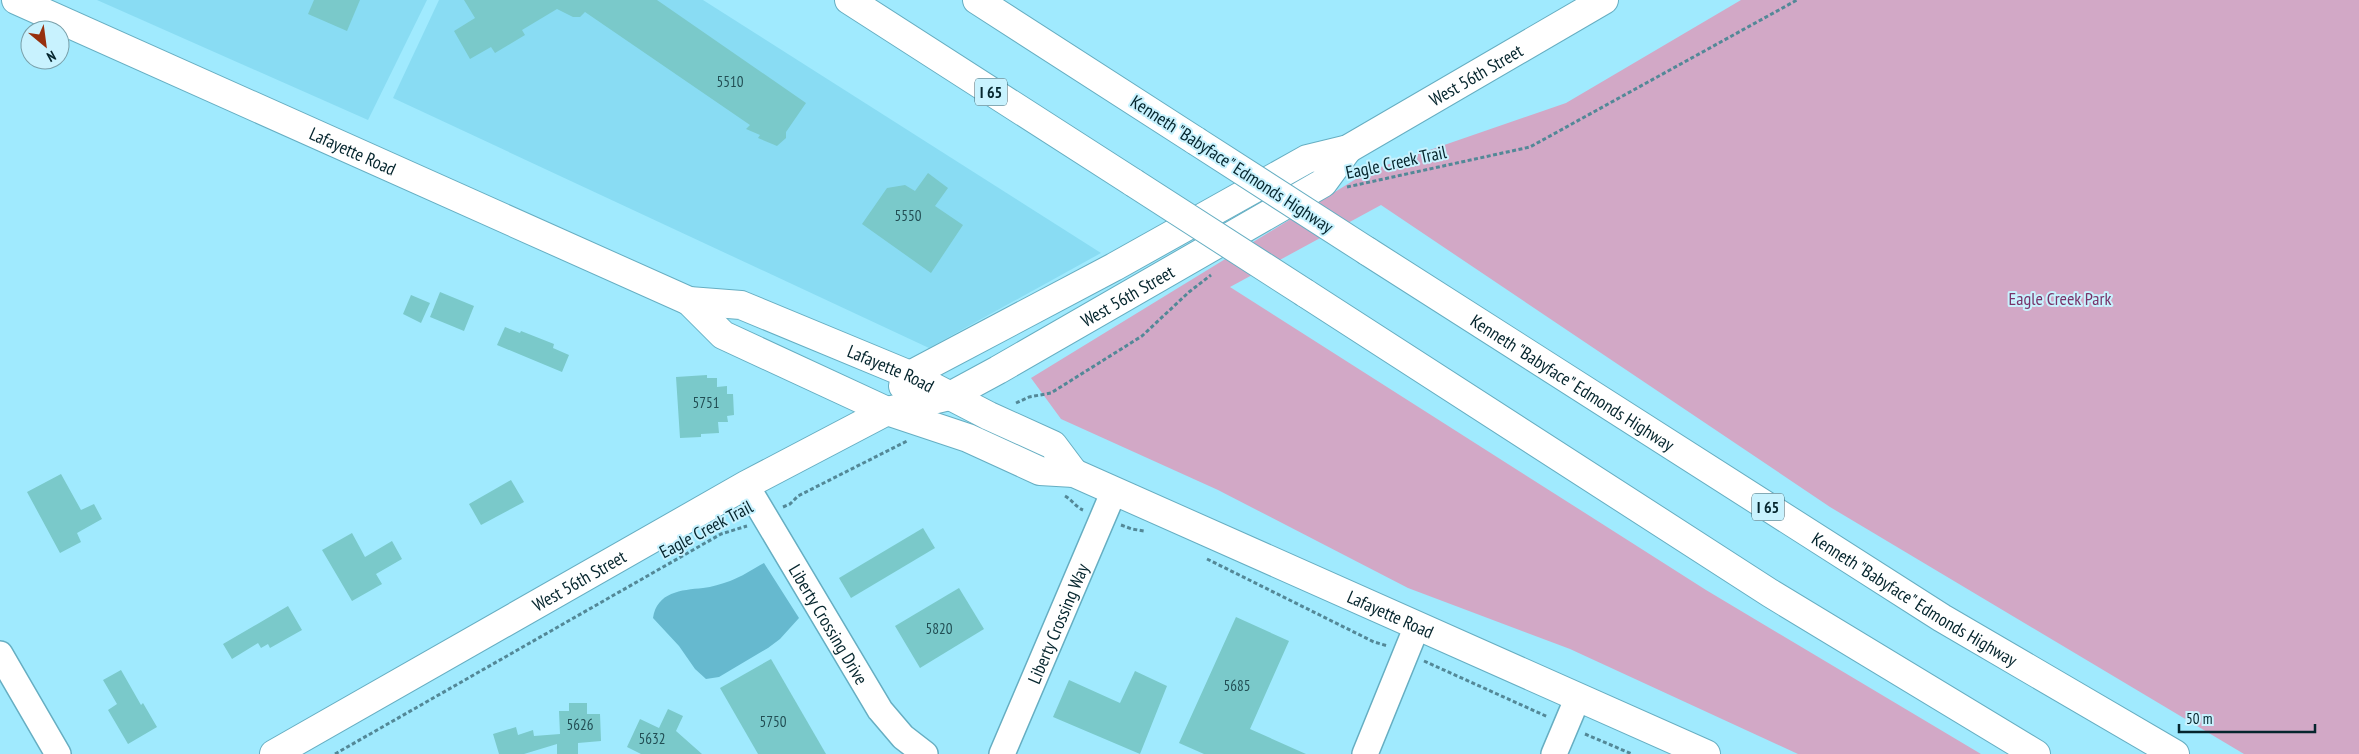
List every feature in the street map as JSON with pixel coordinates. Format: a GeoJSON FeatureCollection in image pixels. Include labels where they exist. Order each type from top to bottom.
{"type":"FeatureCollection","features":[{"type":"Feature","properties":{"kind":"main road","name":"Lafayette Road"},"geometry":{"type":"LineString","coordinates":[[16,0],[689,301],[741,305],[910,376],[1053,445],[1074,473]]}},
{"type":"Feature","properties":{"kind":"main road","name":"I 65"},"geometry":{"type":"LineString","coordinates":[[848,0],[1770,593],[2036,754]]}},
{"type":"Feature","properties":{"kind":"main road","name":"Kenneth \"Babyface\" Edmonds Highway"},"geometry":{"type":"LineString","coordinates":[[977,0],[1942,618],[2175,754]]}},
{"type":"Feature","properties":{"kind":"main road","name":"West 56th Street"},"geometry":{"type":"LineString","coordinates":[[886,410],[910,376],[1114,267],[1307,159],[1348,149],[1604,0]]}},
{"type":"Feature","properties":{"kind":"main road","name":"West 56th Street"},"geometry":{"type":"LineString","coordinates":[[274,754],[746,485],[886,410],[950,396],[1323,183],[1348,149]]}},
{"type":"Feature","properties":{"kind":"main road","name":"Lafayette Road"},"geometry":{"type":"LineString","coordinates":[[689,301],[723,335],[886,410],[968,438],[1040,471],[1074,473],[1706,754]]}},
{"type":"Feature","properties":{"kind":"street","name":"Liberty Crossing Drive"},"geometry":{"type":"LineString","coordinates":[[746,485],[880,710],[903,737],[925,754]]}},
{"type":"Feature","properties":{"kind":"street","name":"Liberty Crossing Way"},"geometry":{"type":"LineString","coordinates":[[1002,754],[1114,491]]}},
{"type":"Feature","properties":{"kind":"street"},"geometry":{"type":"LineString","coordinates":[[1365,754],[1417,626]]}},
{"type":"Feature","properties":{"kind":"street"},"geometry":{"type":"LineString","coordinates":[[0,654],[58,754]]}},
{"type":"Feature","properties":{"kind":"street"},"geometry":{"type":"LineString","coordinates":[[1554,754],[1578,697]]}},
{"type":"Feature","properties":{"kind":"path","name":"Eagle Creek Trail"},"geometry":{"type":"LineString","coordinates":[[1346,188],[1530,147],[1797,0]]}},
{"type":"Feature","properties":{"kind":"path"},"geometry":{"type":"LineString","coordinates":[[1029,397],[1051,393],[1142,336],[1189,292],[1213,274]]}},
{"type":"Feature","properties":{"kind":"path","name":"Eagle Creek Trail"},"geometry":{"type":"LineString","coordinates":[[335,754],[721,534],[736,528],[743,529],[764,514],[790,504],[798,496],[911,439]]}},
{"type":"Feature","properties":{"kind":"path"},"geometry":{"type":"LineString","coordinates":[[1132,529],[1142,530],[1150,534]]}},
{"type":"Feature","properties":{"kind":"path"},"geometry":{"type":"LineString","coordinates":[[1201,556],[1384,645]]}},
{"type":"Feature","properties":{"kind":"path"},"geometry":{"type":"LineString","coordinates":[[1438,667],[1544,716]]}},
{"type":"Feature","properties":{"kind":"path"},"geometry":{"type":"LineString","coordinates":[[1593,738],[1632,754]]}},
{"type":"Feature","properties":{"kind":"shaded area"},"geometry":{"type":"Polygon","coordinates":[[[97,0],[427,0],[368,120],[97,0]]]}},
{"type":"Feature","properties":{"kind":"shaded area"},"geometry":{"type":"Polygon","coordinates":[[[439,0],[703,0],[1101,253],[929,348],[393,98],[439,0]]]}},
{"type":"Feature","properties":{"kind":"shaded area"},"geometry":{"type":"Polygon","coordinates":[[[764,563],[799,618],[780,639],[768,648],[719,677],[706,679],[695,669],[679,646],[653,618],[655,609],[659,603],[671,594],[710,587],[730,581],[764,563]]]}},
{"type":"Feature","properties":{"kind":"green space","name":"Eagle Creek Park"},"geometry":{"type":"Polygon","coordinates":[[[1741,0],[2359,0],[2359,754],[2244,754],[1830,507],[1381,205],[1230,287],[1706,590],[1981,754],[1798,754],[1570,649],[1408,588],[1218,490],[1061,419],[1031,378],[1369,171],[1566,103],[1741,0]]]}},
{"type":"Feature","properties":{"kind":"building"},"geometry":{"type":"Polygon","coordinates":[[[314,0],[360,0],[347,31],[308,14],[314,0]]]}},
{"type":"Feature","properties":{"kind":"building"},"geometry":{"type":"Polygon","coordinates":[[[464,0],[657,0],[806,103],[786,132],[786,138],[777,146],[758,138],[760,135],[746,129],[750,125],[585,12],[580,17],[573,17],[557,9],[522,30],[525,35],[495,53],[491,47],[470,59],[454,31],[475,18],[464,0]]]}},
{"type":"Feature","properties":{"kind":"building"},"geometry":{"type":"Polygon","coordinates":[[[928,173],[948,188],[935,206],[963,225],[931,273],[862,224],[887,188],[905,185],[915,191],[928,173]]]}},
{"type":"Feature","properties":{"kind":"building"},"geometry":{"type":"Polygon","coordinates":[[[440,292],[474,306],[464,331],[430,317],[440,292]]]}},
{"type":"Feature","properties":{"kind":"building"},"geometry":{"type":"Polygon","coordinates":[[[411,295],[430,303],[421,323],[403,314],[411,295]]]}},
{"type":"Feature","properties":{"kind":"building"},"geometry":{"type":"Polygon","coordinates":[[[505,327],[554,344],[553,348],[569,355],[562,372],[497,345],[505,327]]]}},
{"type":"Feature","properties":{"kind":"building"},"geometry":{"type":"Polygon","coordinates":[[[707,375],[707,378],[717,378],[717,387],[727,386],[727,394],[733,394],[734,415],[727,416],[728,422],[718,422],[719,433],[701,434],[701,437],[680,438],[676,377],[707,375]]]}},
{"type":"Feature","properties":{"kind":"building"},"geometry":{"type":"Polygon","coordinates":[[[61,474],[81,510],[94,504],[102,519],[77,533],[81,542],[60,553],[27,492],[61,474]]]}},
{"type":"Feature","properties":{"kind":"building"},"geometry":{"type":"Polygon","coordinates":[[[511,480],[524,502],[481,525],[469,504],[511,480]]]}},
{"type":"Feature","properties":{"kind":"building"},"geometry":{"type":"Polygon","coordinates":[[[923,528],[935,548],[851,598],[839,578],[923,528]]]}},
{"type":"Feature","properties":{"kind":"building"},"geometry":{"type":"Polygon","coordinates":[[[352,533],[365,557],[392,541],[402,559],[376,574],[382,584],[352,601],[322,550],[352,533]]]}},
{"type":"Feature","properties":{"kind":"building"},"geometry":{"type":"Polygon","coordinates":[[[959,588],[984,629],[920,668],[895,626],[959,588]]]}},
{"type":"Feature","properties":{"kind":"building"},"geometry":{"type":"Polygon","coordinates":[[[288,606],[302,630],[270,648],[268,644],[261,648],[258,643],[232,659],[223,644],[288,606]]]}},
{"type":"Feature","properties":{"kind":"building"},"geometry":{"type":"Polygon","coordinates":[[[1236,617],[1289,641],[1250,729],[1306,754],[1204,754],[1179,743],[1236,617]]]}},
{"type":"Feature","properties":{"kind":"building"},"geometry":{"type":"Polygon","coordinates":[[[771,659],[826,754],[758,754],[720,688],[771,659]]]}},
{"type":"Feature","properties":{"kind":"building"},"geometry":{"type":"Polygon","coordinates":[[[121,670],[141,705],[143,703],[157,727],[128,744],[108,710],[117,704],[103,680],[121,670]]]}},
{"type":"Feature","properties":{"kind":"building"},"geometry":{"type":"Polygon","coordinates":[[[1135,671],[1167,686],[1140,754],[1053,717],[1069,680],[1120,703],[1135,671]]]}},
{"type":"Feature","properties":{"kind":"building"},"geometry":{"type":"Polygon","coordinates":[[[569,703],[587,703],[587,714],[600,714],[601,741],[578,743],[578,754],[557,754],[557,744],[524,754],[499,754],[493,734],[516,727],[518,735],[533,730],[534,736],[560,734],[559,711],[569,711],[569,703]]]}},
{"type":"Feature","properties":{"kind":"building"},"geometry":{"type":"Polygon","coordinates":[[[668,709],[683,716],[676,731],[702,754],[641,754],[627,747],[640,719],[659,728],[668,709]]]}}]}
